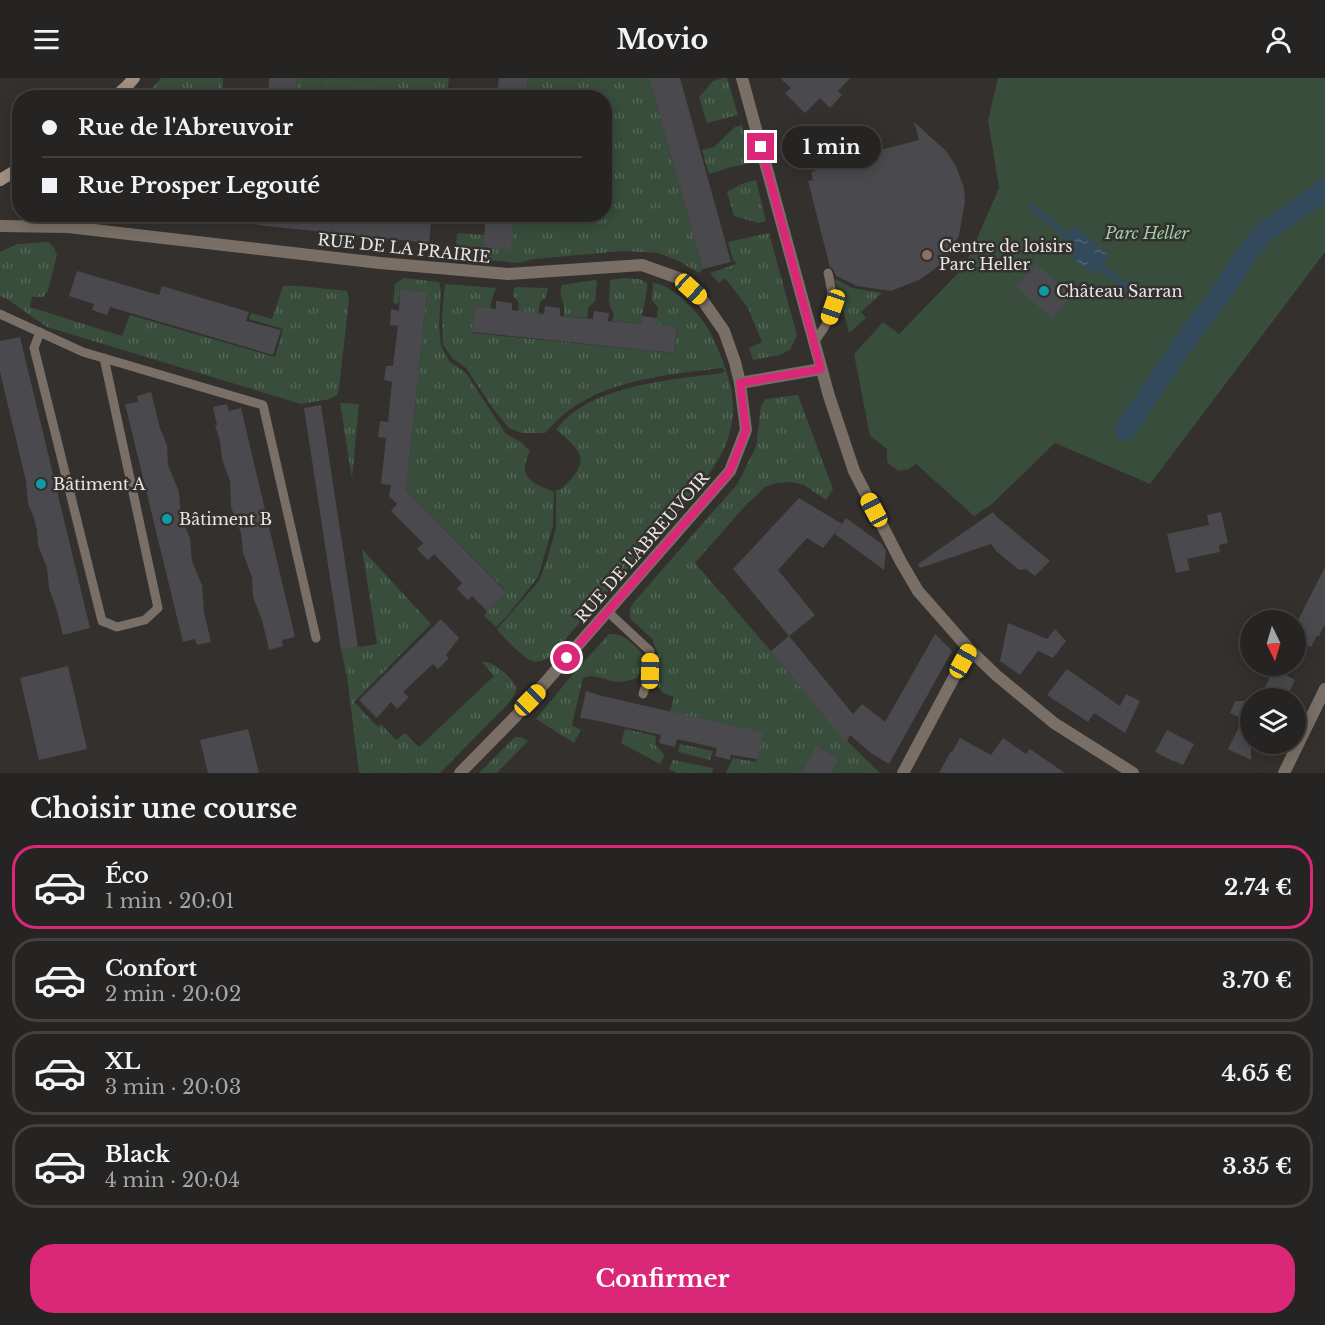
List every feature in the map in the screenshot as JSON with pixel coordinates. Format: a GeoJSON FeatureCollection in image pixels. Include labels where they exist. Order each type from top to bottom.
{"type":"FeatureCollection","features":[{"type":"Feature","properties":{"kind":"main road"},"geometry":{"type":"LineString","coordinates":[[123,90],[134,78]]}},
{"type":"Feature","properties":{"kind":"street"},"geometry":{"type":"LineString","coordinates":[[742,78],[821,369],[854,471],[901,562],[918,591],[969,649],[996,675],[1054,723],[1133,773]]}},
{"type":"Feature","properties":{"kind":"street","name":"RUE DE LA PRAIRIE"},"geometry":{"type":"LineString","coordinates":[[0,226],[68,227],[368,261],[508,274],[642,265],[681,279],[701,298],[724,331],[740,383]]}},
{"type":"Feature","properties":{"kind":"street"},"geometry":{"type":"LineString","coordinates":[[740,383],[821,369]]}},
{"type":"Feature","properties":{"kind":"street","name":"RUE DE L'ABREUVOIR"},"geometry":{"type":"LineString","coordinates":[[460,773],[516,716],[730,471],[746,430],[740,383]]}},
{"type":"Feature","properties":{"kind":"street"},"geometry":{"type":"LineString","coordinates":[[903,773],[969,649]]}},
{"type":"Feature","properties":{"kind":"street"},"geometry":{"type":"LineString","coordinates":[[1284,773],[1325,689]]}},
{"type":"Feature","properties":{"kind":"lane"},"geometry":{"type":"LineString","coordinates":[[814,342],[827,326],[833,307],[833,294],[828,273]]}},
{"type":"Feature","properties":{"kind":"lane"},"geometry":{"type":"LineString","coordinates":[[0,314],[83,352],[263,405],[316,638]]}},
{"type":"Feature","properties":{"kind":"lane"},"geometry":{"type":"LineString","coordinates":[[40,332],[34,348],[102,621],[117,627],[145,620],[158,608],[104,358]]}},
{"type":"Feature","properties":{"kind":"lane"},"geometry":{"type":"LineString","coordinates":[[608,612],[650,651],[650,671],[643,694]]}},
{"type":"Feature","properties":{"kind":"green space"},"geometry":{"type":"Polygon","coordinates":[[[161,78],[223,78],[222,90],[151,90],[161,78]]]}},
{"type":"Feature","properties":{"kind":"green space"},"geometry":{"type":"Polygon","coordinates":[[[297,78],[322,78],[321,90],[296,90],[297,78]]]}},
{"type":"Feature","properties":{"kind":"green space"},"geometry":{"type":"Polygon","coordinates":[[[322,78],[378,83],[377,90],[321,90],[322,78]]]}},
{"type":"Feature","properties":{"kind":"green space"},"geometry":{"type":"Polygon","coordinates":[[[341,78],[449,78],[448,90],[377,90],[378,83],[341,78]]]}},
{"type":"Feature","properties":{"kind":"green space"},"geometry":{"type":"Polygon","coordinates":[[[528,78],[649,78],[703,269],[699,273],[679,261],[658,253],[623,251],[534,259],[518,263],[469,258],[459,253],[456,248],[459,233],[484,235],[483,248],[510,250],[513,222],[612,222],[612,90],[527,90],[528,78]]]}},
{"type":"Feature","properties":{"kind":"green space"},"geometry":{"type":"Polygon","coordinates":[[[727,78],[738,115],[707,123],[699,97],[713,81],[727,78]]]}},
{"type":"Feature","properties":{"kind":"green space","name":"Parc Heller"},"geometry":{"type":"Polygon","coordinates":[[[998,78],[1325,78],[1325,252],[1150,484],[1055,443],[992,504],[974,516],[916,464],[909,469],[898,471],[887,462],[887,449],[870,436],[854,354],[883,322],[899,334],[965,266],[999,188],[988,120],[998,78]]]}},
{"type":"Feature","properties":{"kind":"green space"},"geometry":{"type":"Polygon","coordinates":[[[742,125],[752,163],[709,174],[702,150],[714,147],[735,127],[742,125]]]}},
{"type":"Feature","properties":{"kind":"green space"},"geometry":{"type":"Polygon","coordinates":[[[756,180],[766,221],[759,223],[734,216],[727,192],[744,183],[756,180]]]}},
{"type":"Feature","properties":{"kind":"green space"},"geometry":{"type":"Polygon","coordinates":[[[769,233],[797,335],[790,350],[780,355],[753,360],[749,348],[762,342],[748,308],[725,278],[719,283],[710,273],[736,264],[728,242],[769,233]]]}},
{"type":"Feature","properties":{"kind":"green space"},"geometry":{"type":"Polygon","coordinates":[[[48,242],[57,255],[48,291],[43,297],[32,297],[30,307],[122,336],[130,315],[275,357],[283,329],[249,319],[251,313],[272,319],[283,286],[347,291],[349,300],[337,395],[330,399],[301,404],[47,327],[0,296],[0,252],[17,244],[48,242]]]}},
{"type":"Feature","properties":{"kind":"green space"},"geometry":{"type":"Polygon","coordinates":[[[404,278],[439,282],[441,346],[450,362],[466,373],[506,434],[523,443],[530,450],[525,468],[529,478],[553,491],[554,494],[553,526],[538,577],[496,627],[484,616],[506,591],[406,490],[427,292],[400,289],[398,304],[393,303],[395,284],[404,278]]]}},
{"type":"Feature","properties":{"kind":"green space"},"geometry":{"type":"Polygon","coordinates":[[[640,279],[647,283],[641,324],[612,321],[614,314],[609,305],[610,280],[640,279]]]}},
{"type":"Feature","properties":{"kind":"green space"},"geometry":{"type":"Polygon","coordinates":[[[835,279],[852,288],[882,293],[861,312],[866,318],[849,333],[835,279]]]}},
{"type":"Feature","properties":{"kind":"green space"},"geometry":{"type":"Polygon","coordinates":[[[595,280],[597,282],[595,301],[588,308],[587,318],[564,316],[562,285],[595,280]]]}},
{"type":"Feature","properties":{"kind":"green space"},"geometry":{"type":"Polygon","coordinates":[[[653,283],[677,294],[700,317],[710,332],[723,362],[732,394],[733,415],[728,437],[713,467],[683,506],[550,656],[542,661],[532,661],[508,642],[497,629],[539,581],[556,527],[556,490],[560,490],[569,481],[580,465],[579,452],[556,430],[570,415],[588,403],[609,394],[656,382],[725,371],[722,368],[667,375],[613,388],[575,406],[545,433],[521,433],[509,428],[466,368],[452,358],[443,345],[442,315],[445,285],[496,288],[490,308],[475,306],[472,333],[673,353],[677,327],[656,326],[658,308],[652,300],[653,283]]]}},
{"type":"Feature","properties":{"kind":"green space"},"geometry":{"type":"Polygon","coordinates":[[[516,287],[548,288],[546,297],[540,302],[538,314],[518,311],[518,302],[513,296],[516,287]]]}},
{"type":"Feature","properties":{"kind":"green space"},"geometry":{"type":"Polygon","coordinates":[[[798,395],[833,489],[826,500],[804,485],[791,482],[765,487],[745,506],[695,563],[839,733],[880,773],[831,773],[839,759],[816,748],[802,773],[726,773],[733,758],[756,762],[757,759],[670,712],[674,697],[663,693],[655,683],[657,652],[652,639],[630,618],[630,609],[634,602],[738,483],[756,447],[761,406],[765,399],[798,395]]]}},
{"type":"Feature","properties":{"kind":"green space"},"geometry":{"type":"Polygon","coordinates":[[[340,403],[359,404],[352,479],[340,403]]]}},
{"type":"Feature","properties":{"kind":"green space"},"geometry":{"type":"Polygon","coordinates":[[[362,549],[431,624],[354,702],[378,727],[381,724],[396,740],[405,733],[419,747],[494,676],[482,662],[499,668],[515,686],[515,693],[506,706],[440,773],[359,773],[347,676],[341,650],[377,644],[362,549]]]}},
{"type":"Feature","properties":{"kind":"green space"},"geometry":{"type":"Polygon","coordinates":[[[609,634],[620,635],[632,643],[643,654],[644,666],[637,678],[627,681],[617,682],[592,676],[583,678],[572,725],[581,730],[574,743],[536,719],[609,634]]]}},
{"type":"Feature","properties":{"kind":"green space"},"geometry":{"type":"Polygon","coordinates":[[[625,729],[656,736],[655,745],[665,755],[660,764],[621,743],[625,729]]]}},
{"type":"Feature","properties":{"kind":"green space"},"geometry":{"type":"Polygon","coordinates":[[[515,737],[528,741],[497,773],[479,773],[515,737]]]}},
{"type":"Feature","properties":{"kind":"green space"},"geometry":{"type":"Polygon","coordinates":[[[680,744],[713,751],[710,760],[678,752],[680,744]]]}},
{"type":"Feature","properties":{"kind":"green space"},"geometry":{"type":"Polygon","coordinates":[[[673,760],[713,768],[712,773],[677,773],[669,769],[673,760]]]}},
{"type":"Feature","properties":{"kind":"water"},"geometry":{"type":"Polygon","coordinates":[[[1075,226],[1109,256],[1092,275],[1058,245],[1075,226]]]}},
{"type":"Feature","properties":{"kind":"building"},"geometry":{"type":"Polygon","coordinates":[[[269,78],[297,78],[296,90],[268,90],[269,78]]]}},
{"type":"Feature","properties":{"kind":"building"},"geometry":{"type":"Polygon","coordinates":[[[499,78],[528,78],[527,90],[498,90],[499,78]]]}},
{"type":"Feature","properties":{"kind":"building"},"geometry":{"type":"Polygon","coordinates":[[[649,78],[680,78],[731,262],[703,269],[649,78]]]}},
{"type":"Feature","properties":{"kind":"building"},"geometry":{"type":"Polygon","coordinates":[[[780,78],[850,78],[838,91],[842,95],[830,108],[820,98],[805,113],[785,93],[791,88],[780,78]]]}},
{"type":"Feature","properties":{"kind":"building"},"geometry":{"type":"Polygon","coordinates":[[[914,122],[946,151],[956,166],[964,188],[965,201],[959,235],[944,261],[919,280],[891,291],[857,286],[836,276],[830,267],[808,181],[813,180],[811,172],[834,165],[834,162],[919,140],[914,122]]]}},
{"type":"Feature","properties":{"kind":"building"},"geometry":{"type":"Polygon","coordinates":[[[257,222],[431,222],[429,243],[257,225],[257,222]]]}},
{"type":"Feature","properties":{"kind":"building"},"geometry":{"type":"Polygon","coordinates":[[[485,222],[513,222],[511,250],[483,248],[485,222]]]}},
{"type":"Feature","properties":{"kind":"building","name":"Château Sarran"},"geometry":{"type":"Polygon","coordinates":[[[1036,264],[1072,296],[1052,318],[1016,287],[1036,264]]]}},
{"type":"Feature","properties":{"kind":"building"},"geometry":{"type":"Polygon","coordinates":[[[77,271],[159,295],[162,286],[249,312],[246,321],[281,330],[273,355],[110,307],[107,315],[92,310],[94,304],[69,296],[77,271]]]}},
{"type":"Feature","properties":{"kind":"building"},"geometry":{"type":"Polygon","coordinates":[[[400,289],[427,292],[406,490],[506,592],[487,611],[472,596],[468,600],[457,589],[462,583],[434,554],[428,560],[417,549],[423,543],[391,511],[397,504],[389,496],[391,485],[381,484],[386,438],[378,437],[380,421],[388,422],[392,382],[384,380],[386,366],[393,366],[398,326],[390,325],[391,309],[399,311],[400,289]]]}},
{"type":"Feature","properties":{"kind":"building"},"geometry":{"type":"Polygon","coordinates":[[[496,301],[512,303],[512,310],[544,314],[545,306],[560,308],[560,316],[593,319],[594,311],[609,313],[608,321],[641,324],[642,316],[657,318],[657,325],[677,327],[674,353],[472,332],[475,306],[496,309],[496,301]]]}},
{"type":"Feature","properties":{"kind":"building","name":"Bâtiment A"},"geometry":{"type":"Polygon","coordinates":[[[20,337],[90,628],[63,635],[49,588],[47,568],[38,545],[34,518],[28,504],[26,481],[0,372],[0,341],[20,337]]]}},
{"type":"Feature","properties":{"kind":"building","name":"Bâtiment B"},"geometry":{"type":"Polygon","coordinates":[[[151,392],[167,445],[168,465],[179,492],[181,518],[190,538],[192,561],[202,585],[204,612],[211,642],[197,645],[195,639],[183,642],[125,404],[138,402],[137,396],[151,392]]]}},
{"type":"Feature","properties":{"kind":"building"},"geometry":{"type":"Polygon","coordinates":[[[227,404],[229,411],[241,408],[295,637],[282,640],[283,646],[269,650],[262,620],[253,597],[252,577],[243,553],[241,533],[231,507],[230,481],[222,459],[215,425],[217,425],[213,407],[227,404]]]}},
{"type":"Feature","properties":{"kind":"building"},"geometry":{"type":"Polygon","coordinates":[[[321,405],[358,647],[341,650],[304,408],[321,405]]]}},
{"type":"Feature","properties":{"kind":"building"},"geometry":{"type":"Polygon","coordinates":[[[799,498],[842,524],[823,548],[807,538],[778,570],[815,615],[789,636],[733,569],[799,498]]]}},
{"type":"Feature","properties":{"kind":"building"},"geometry":{"type":"Polygon","coordinates":[[[993,512],[1050,561],[1035,576],[1026,569],[1019,570],[991,544],[920,568],[918,564],[993,512]]]}},
{"type":"Feature","properties":{"kind":"building"},"geometry":{"type":"Polygon","coordinates":[[[1221,512],[1228,543],[1219,545],[1220,552],[1187,559],[1190,570],[1176,573],[1167,534],[1209,525],[1207,515],[1221,512]]]}},
{"type":"Feature","properties":{"kind":"building"},"geometry":{"type":"Polygon","coordinates":[[[846,518],[882,544],[886,551],[884,570],[835,534],[846,518]]]}},
{"type":"Feature","properties":{"kind":"building"},"geometry":{"type":"Polygon","coordinates":[[[1325,567],[1325,624],[1311,647],[1306,645],[1306,610],[1303,610],[1325,567]]]}},
{"type":"Feature","properties":{"kind":"building"},"geometry":{"type":"Polygon","coordinates":[[[441,619],[459,638],[446,655],[449,658],[438,669],[433,664],[403,692],[409,697],[397,709],[391,702],[377,718],[359,700],[441,619]]]}},
{"type":"Feature","properties":{"kind":"building"},"geometry":{"type":"Polygon","coordinates":[[[1008,623],[1047,639],[1055,629],[1066,641],[1053,658],[1038,651],[1020,675],[1000,661],[1008,623]]]}},
{"type":"Feature","properties":{"kind":"building"},"geometry":{"type":"Polygon","coordinates":[[[935,634],[952,651],[889,764],[872,754],[850,735],[846,743],[771,651],[789,636],[853,714],[862,704],[885,722],[935,634]]]}},
{"type":"Feature","properties":{"kind":"building"},"geometry":{"type":"Polygon","coordinates":[[[68,666],[87,749],[39,760],[20,678],[68,666]]]}},
{"type":"Feature","properties":{"kind":"building"},"geometry":{"type":"Polygon","coordinates":[[[1067,669],[1120,706],[1126,694],[1140,701],[1125,733],[1094,713],[1088,722],[1047,695],[1067,669]]]}},
{"type":"Feature","properties":{"kind":"building"},"geometry":{"type":"Polygon","coordinates":[[[1270,676],[1287,676],[1295,680],[1291,688],[1264,688],[1270,676]]]}},
{"type":"Feature","properties":{"kind":"building"},"geometry":{"type":"Polygon","coordinates":[[[586,691],[763,733],[757,759],[731,755],[730,760],[715,756],[717,748],[677,739],[675,747],[659,743],[661,735],[580,718],[586,691]]]}},
{"type":"Feature","properties":{"kind":"building"},"geometry":{"type":"Polygon","coordinates":[[[1235,701],[1240,701],[1240,718],[1230,713],[1235,701]]]}},
{"type":"Feature","properties":{"kind":"building"},"geometry":{"type":"Polygon","coordinates":[[[1240,725],[1240,754],[1251,754],[1251,760],[1228,749],[1240,725]]]}},
{"type":"Feature","properties":{"kind":"building"},"geometry":{"type":"Polygon","coordinates":[[[248,729],[259,773],[208,773],[200,740],[248,729]]]}},
{"type":"Feature","properties":{"kind":"building"},"geometry":{"type":"Polygon","coordinates":[[[1167,730],[1194,744],[1183,765],[1155,752],[1167,730]]]}},
{"type":"Feature","properties":{"kind":"building"},"geometry":{"type":"Polygon","coordinates":[[[960,738],[991,755],[1003,738],[1026,754],[1030,749],[1065,773],[939,773],[960,738]]]}},
{"type":"Feature","properties":{"kind":"building"},"geometry":{"type":"Polygon","coordinates":[[[816,746],[839,759],[831,773],[802,773],[816,746]]]}},
{"type":"Feature","properties":{"kind":"waterway"},"geometry":{"type":"LineString","coordinates":[[1125,430],[1249,250],[1267,230],[1325,188]]}},
{"type":"Feature","properties":{"kind":"waterway"},"geometry":{"type":"LineString","coordinates":[[1033,207],[1066,235]]}},
{"type":"Feature","properties":{"kind":"waterway"},"geometry":{"type":"LineString","coordinates":[[1100,266],[1139,296]]}},
{"type":"Feature","properties":{"kind":"place","name":"Centre de loisirs Parc Heller"},"geometry":{"type":"Point","coordinates":[927,255]}},
{"type":"Feature","properties":{"kind":"place","name":"Château Sarran"},"geometry":{"type":"Point","coordinates":[1044,291]}},
{"type":"Feature","properties":{"kind":"place","name":"Bâtiment A"},"geometry":{"type":"Point","coordinates":[41,484]}},
{"type":"Feature","properties":{"kind":"place","name":"Bâtiment B"},"geometry":{"type":"Point","coordinates":[167,519]}},
{"type":"Feature","properties":{"kind":"route"},"geometry":{"type":"LineString","coordinates":[[567,658],[730,471],[746,430],[740,383],[821,369],[761,147]]}}]}
